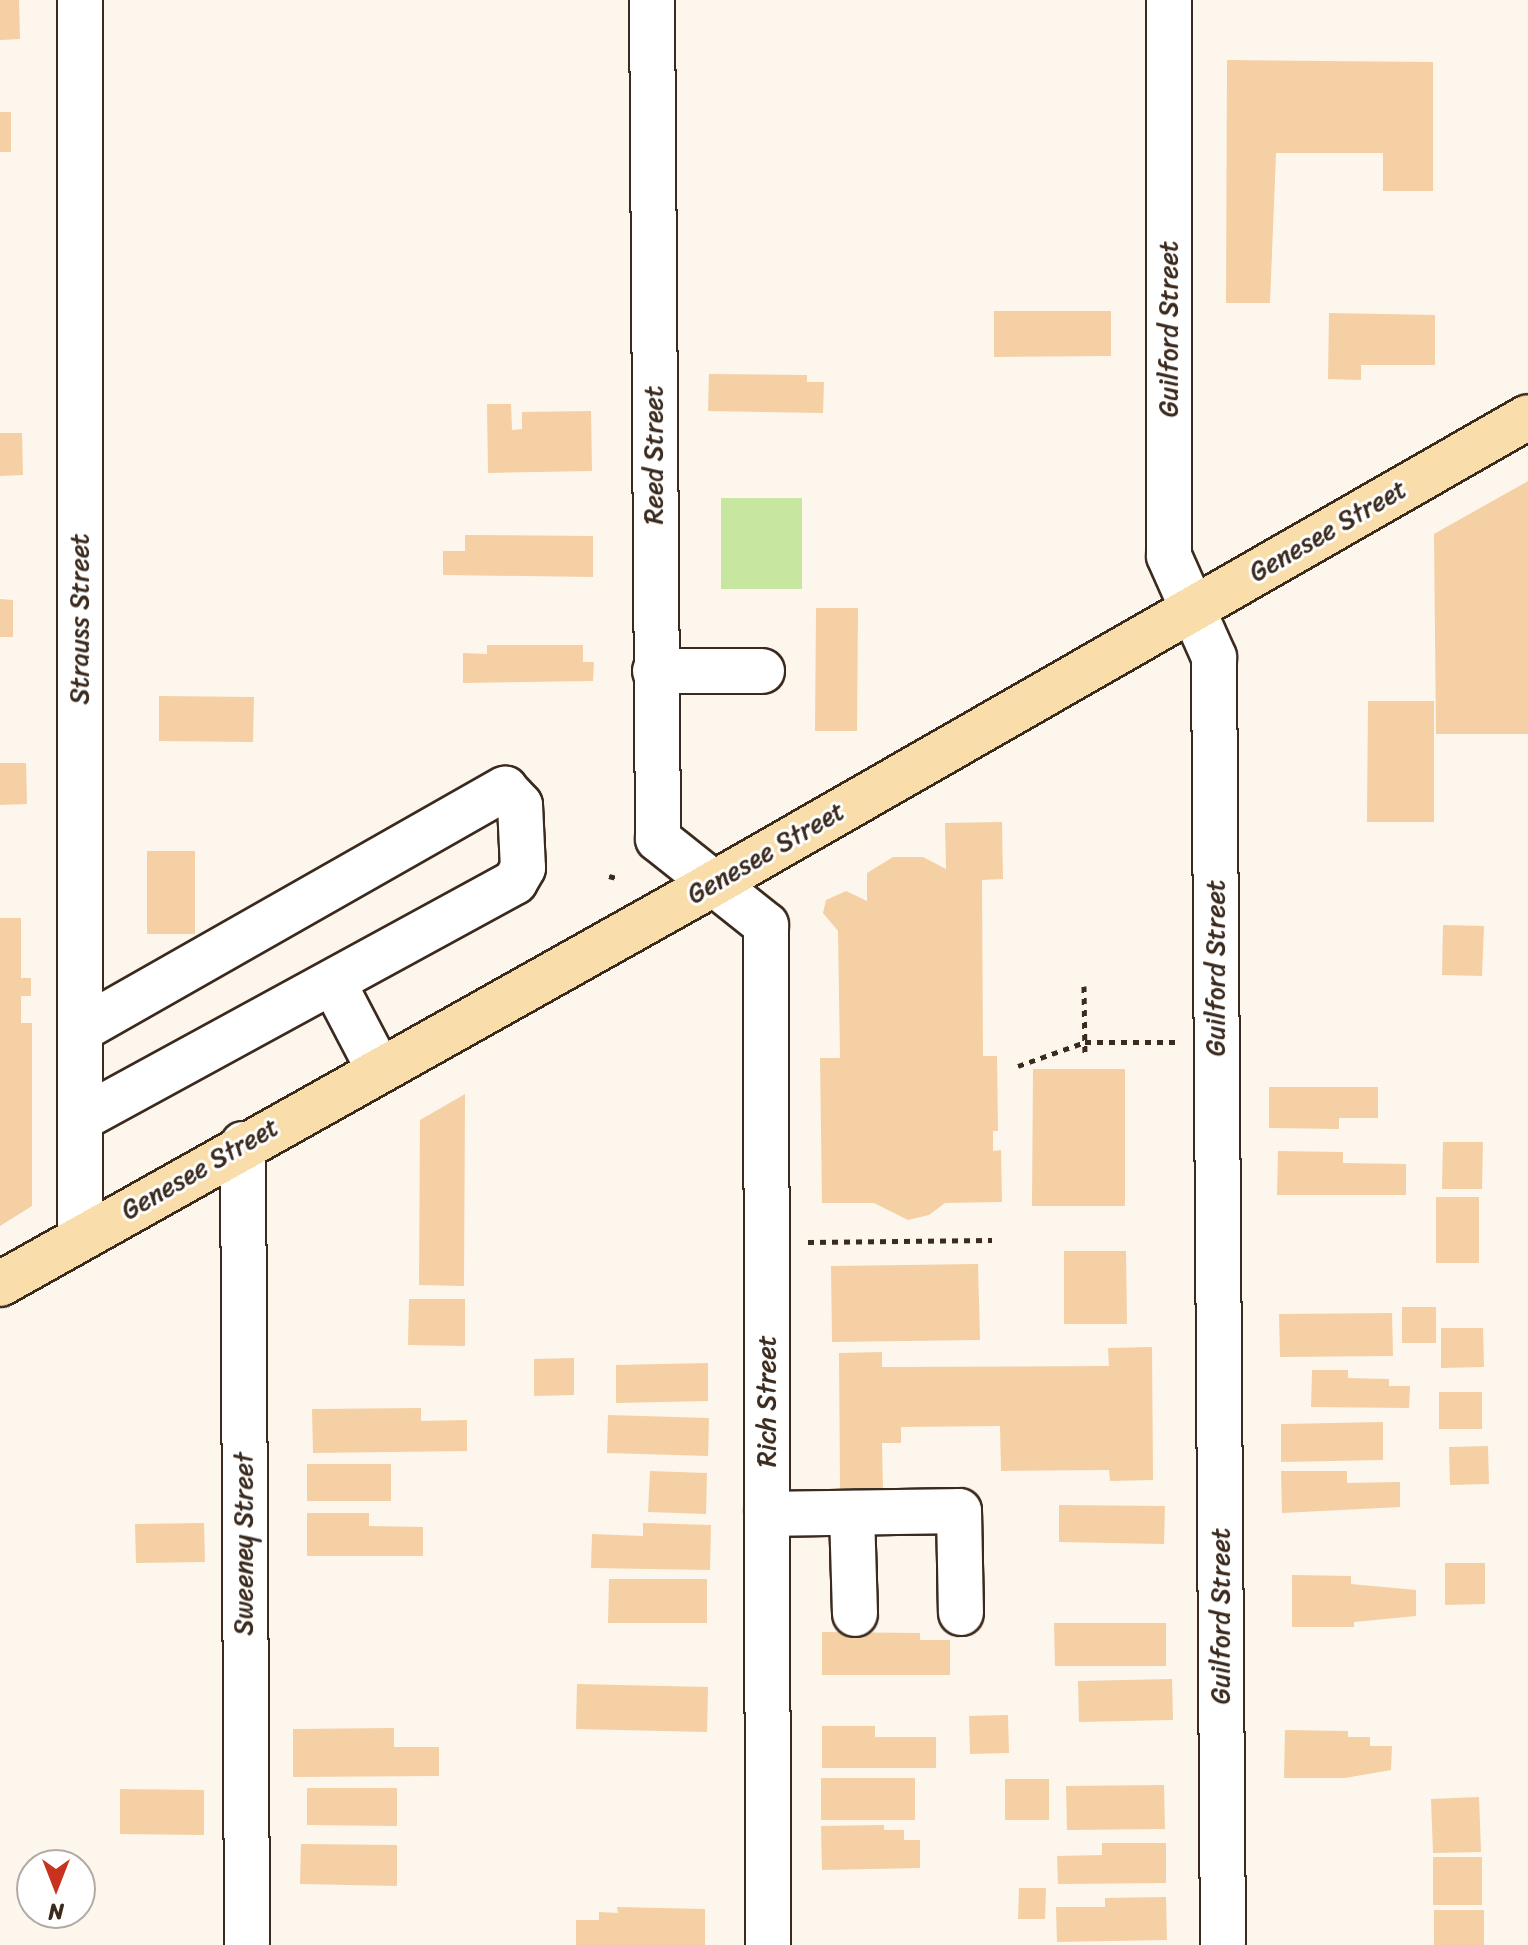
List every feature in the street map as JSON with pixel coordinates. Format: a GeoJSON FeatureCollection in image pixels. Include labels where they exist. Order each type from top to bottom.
{"type":"FeatureCollection","features":[{"type":"Feature","properties":{"kind":"main road","name":"Genesee Street"},"geometry":{"type":"LineString","coordinates":[[0,1284],[378,1068],[712,884],[1528,417]]}},
{"type":"Feature","properties":{"kind":"street","name":"Strauss Street"},"geometry":{"type":"LineString","coordinates":[[80,0],[80,1238]]}},
{"type":"Feature","properties":{"kind":"street","name":"Reed Street"},"geometry":{"type":"LineString","coordinates":[[652,0],[658,839],[712,884]]}},
{"type":"Feature","properties":{"kind":"street","name":"Guilford Street"},"geometry":{"type":"LineString","coordinates":[[1169,0],[1169,556],[1214,657],[1223,1945]]}},
{"type":"Feature","properties":{"kind":"street"},"geometry":{"type":"LineString","coordinates":[[655,671],[762,671]]}},
{"type":"Feature","properties":{"kind":"street"},"geometry":{"type":"LineString","coordinates":[[80,1030],[505,789],[520,805],[523,868],[515,882],[80,1119]]}},
{"type":"Feature","properties":{"kind":"street","name":"Rich Street"},"geometry":{"type":"LineString","coordinates":[[712,884],[766,925],[768,1945]]}},
{"type":"Feature","properties":{"kind":"street"},"geometry":{"type":"LineString","coordinates":[[333,982],[378,1068]]}},
{"type":"Feature","properties":{"kind":"street","name":"Sweeney Street"},"geometry":{"type":"LineString","coordinates":[[243,1144],[247,1945]]}},
{"type":"Feature","properties":{"kind":"street"},"geometry":{"type":"LineString","coordinates":[[767,1514],[959,1511],[961,1613]]}},
{"type":"Feature","properties":{"kind":"street"},"geometry":{"type":"LineString","coordinates":[[852,1513],[855,1614]]}},
{"type":"Feature","properties":{"kind":"path"},"geometry":{"type":"LineString","coordinates":[[609,876],[620,879]]}},
{"type":"Feature","properties":{"kind":"path"},"geometry":{"type":"LineString","coordinates":[[1084,986],[1085,1054]]}},
{"type":"Feature","properties":{"kind":"path"},"geometry":{"type":"LineString","coordinates":[[1018,1066],[1085,1042],[1180,1042]]}},
{"type":"Feature","properties":{"kind":"path"},"geometry":{"type":"LineString","coordinates":[[797,1242],[992,1240]]}},
{"type":"Feature","properties":{"kind":"green space"},"geometry":{"type":"Polygon","coordinates":[[[721,498],[802,498],[802,589],[721,589],[721,498]]]}},
{"type":"Feature","properties":{"kind":"building"},"geometry":{"type":"Polygon","coordinates":[[[0,0],[19,0],[20,39],[0,40],[0,0]]]}},
{"type":"Feature","properties":{"kind":"building"},"geometry":{"type":"Polygon","coordinates":[[[1227,60],[1433,62],[1433,191],[1383,191],[1383,153],[1276,153],[1270,303],[1226,303],[1227,60]]]}},
{"type":"Feature","properties":{"kind":"building"},"geometry":{"type":"Polygon","coordinates":[[[0,112],[11,112],[11,152],[0,152],[0,112]]]}},
{"type":"Feature","properties":{"kind":"building"},"geometry":{"type":"Polygon","coordinates":[[[994,311],[1111,311],[1111,356],[994,357],[994,311]]]}},
{"type":"Feature","properties":{"kind":"building"},"geometry":{"type":"Polygon","coordinates":[[[1329,313],[1435,315],[1435,365],[1361,365],[1361,380],[1328,379],[1329,313]]]}},
{"type":"Feature","properties":{"kind":"building"},"geometry":{"type":"Polygon","coordinates":[[[709,374],[807,375],[807,382],[824,382],[823,413],[708,411],[709,374]]]}},
{"type":"Feature","properties":{"kind":"building"},"geometry":{"type":"Polygon","coordinates":[[[487,404],[511,404],[512,430],[522,429],[522,412],[591,411],[592,471],[488,473],[487,404]]]}},
{"type":"Feature","properties":{"kind":"building"},"geometry":{"type":"Polygon","coordinates":[[[0,433],[22,433],[23,475],[0,476],[0,433]]]}},
{"type":"Feature","properties":{"kind":"building"},"geometry":{"type":"Polygon","coordinates":[[[1528,481],[1528,734],[1436,734],[1434,534],[1528,481]]]}},
{"type":"Feature","properties":{"kind":"building"},"geometry":{"type":"Polygon","coordinates":[[[465,535],[593,536],[593,577],[443,575],[443,551],[465,551],[465,535]]]}},
{"type":"Feature","properties":{"kind":"building"},"geometry":{"type":"Polygon","coordinates":[[[0,599],[13,600],[13,637],[0,637],[0,599]]]}},
{"type":"Feature","properties":{"kind":"building"},"geometry":{"type":"Polygon","coordinates":[[[816,608],[858,608],[857,731],[815,731],[816,608]]]}},
{"type":"Feature","properties":{"kind":"building"},"geometry":{"type":"Polygon","coordinates":[[[487,645],[583,645],[583,662],[594,662],[593,681],[463,683],[463,653],[487,654],[487,645]]]}},
{"type":"Feature","properties":{"kind":"building"},"geometry":{"type":"Polygon","coordinates":[[[159,696],[254,697],[253,742],[159,741],[159,696]]]}},
{"type":"Feature","properties":{"kind":"building"},"geometry":{"type":"Polygon","coordinates":[[[1368,701],[1434,701],[1434,822],[1367,822],[1368,701]]]}},
{"type":"Feature","properties":{"kind":"building"},"geometry":{"type":"Polygon","coordinates":[[[0,763],[26,763],[27,804],[0,805],[0,763]]]}},
{"type":"Feature","properties":{"kind":"building"},"geometry":{"type":"Polygon","coordinates":[[[1002,822],[1003,879],[982,880],[983,1056],[997,1056],[998,1131],[993,1131],[993,1151],[1001,1150],[1002,1202],[945,1203],[929,1215],[908,1220],[874,1203],[822,1203],[820,1058],[840,1058],[838,931],[823,913],[826,900],[846,891],[867,901],[867,873],[893,857],[923,857],[946,869],[945,823],[1002,822]]]}},
{"type":"Feature","properties":{"kind":"building"},"geometry":{"type":"Polygon","coordinates":[[[147,851],[195,851],[195,934],[147,934],[147,851]]]}},
{"type":"Feature","properties":{"kind":"building"},"geometry":{"type":"Polygon","coordinates":[[[0,918],[21,918],[21,978],[31,978],[31,996],[21,996],[21,1023],[32,1023],[32,1206],[0,1226],[0,918]]]}},
{"type":"Feature","properties":{"kind":"building"},"geometry":{"type":"Polygon","coordinates":[[[1443,925],[1484,926],[1482,976],[1442,975],[1443,925]]]}},
{"type":"Feature","properties":{"kind":"building"},"geometry":{"type":"Polygon","coordinates":[[[1033,1069],[1125,1069],[1125,1206],[1032,1206],[1033,1069]]]}},
{"type":"Feature","properties":{"kind":"building"},"geometry":{"type":"Polygon","coordinates":[[[1269,1087],[1378,1087],[1378,1118],[1339,1118],[1339,1129],[1269,1128],[1269,1087]]]}},
{"type":"Feature","properties":{"kind":"building"},"geometry":{"type":"Polygon","coordinates":[[[465,1094],[464,1286],[419,1285],[420,1120],[465,1094]]]}},
{"type":"Feature","properties":{"kind":"building"},"geometry":{"type":"Polygon","coordinates":[[[1443,1142],[1483,1142],[1482,1189],[1442,1189],[1443,1142]]]}},
{"type":"Feature","properties":{"kind":"building"},"geometry":{"type":"Polygon","coordinates":[[[1278,1151],[1343,1152],[1343,1163],[1406,1164],[1406,1195],[1277,1195],[1278,1151]]]}},
{"type":"Feature","properties":{"kind":"building"},"geometry":{"type":"Polygon","coordinates":[[[1436,1197],[1479,1197],[1479,1263],[1436,1263],[1436,1197]]]}},
{"type":"Feature","properties":{"kind":"building"},"geometry":{"type":"Polygon","coordinates":[[[1064,1251],[1126,1251],[1127,1324],[1064,1324],[1064,1251]]]}},
{"type":"Feature","properties":{"kind":"building"},"geometry":{"type":"Polygon","coordinates":[[[978,1264],[980,1340],[832,1342],[831,1266],[978,1264]]]}},
{"type":"Feature","properties":{"kind":"building"},"geometry":{"type":"Polygon","coordinates":[[[409,1299],[465,1299],[465,1346],[408,1345],[409,1299]]]}},
{"type":"Feature","properties":{"kind":"building"},"geometry":{"type":"Polygon","coordinates":[[[1402,1307],[1436,1307],[1436,1343],[1402,1343],[1402,1307]]]}},
{"type":"Feature","properties":{"kind":"building"},"geometry":{"type":"Polygon","coordinates":[[[1392,1313],[1393,1356],[1280,1357],[1279,1314],[1392,1313]]]}},
{"type":"Feature","properties":{"kind":"building"},"geometry":{"type":"Polygon","coordinates":[[[1441,1328],[1483,1328],[1484,1367],[1441,1368],[1441,1328]]]}},
{"type":"Feature","properties":{"kind":"building"},"geometry":{"type":"Polygon","coordinates":[[[1152,1347],[1153,1480],[1110,1481],[1109,1470],[1001,1471],[1000,1426],[901,1427],[901,1443],[882,1443],[883,1489],[840,1489],[839,1353],[882,1352],[882,1367],[1109,1366],[1108,1348],[1152,1347]]]}},
{"type":"Feature","properties":{"kind":"building"},"geometry":{"type":"Polygon","coordinates":[[[574,1358],[574,1395],[534,1396],[534,1359],[574,1358]]]}},
{"type":"Feature","properties":{"kind":"building"},"geometry":{"type":"Polygon","coordinates":[[[708,1363],[708,1401],[616,1403],[616,1365],[708,1363]]]}},
{"type":"Feature","properties":{"kind":"building"},"geometry":{"type":"Polygon","coordinates":[[[1312,1370],[1348,1370],[1348,1378],[1389,1379],[1389,1386],[1410,1386],[1409,1408],[1311,1407],[1312,1370]]]}},
{"type":"Feature","properties":{"kind":"building"},"geometry":{"type":"Polygon","coordinates":[[[1439,1392],[1482,1392],[1482,1429],[1439,1429],[1439,1392]]]}},
{"type":"Feature","properties":{"kind":"building"},"geometry":{"type":"Polygon","coordinates":[[[421,1408],[421,1421],[467,1420],[467,1451],[313,1453],[312,1409],[421,1408]]]}},
{"type":"Feature","properties":{"kind":"building"},"geometry":{"type":"Polygon","coordinates":[[[608,1415],[709,1418],[708,1456],[607,1453],[608,1415]]]}},
{"type":"Feature","properties":{"kind":"building"},"geometry":{"type":"Polygon","coordinates":[[[1383,1422],[1383,1460],[1281,1462],[1281,1424],[1383,1422]]]}},
{"type":"Feature","properties":{"kind":"building"},"geometry":{"type":"Polygon","coordinates":[[[1488,1446],[1489,1484],[1450,1485],[1449,1447],[1488,1446]]]}},
{"type":"Feature","properties":{"kind":"building"},"geometry":{"type":"Polygon","coordinates":[[[307,1464],[391,1464],[391,1501],[307,1501],[307,1464]]]}},
{"type":"Feature","properties":{"kind":"building"},"geometry":{"type":"Polygon","coordinates":[[[650,1471],[707,1473],[706,1514],[648,1512],[650,1471]]]}},
{"type":"Feature","properties":{"kind":"building"},"geometry":{"type":"Polygon","coordinates":[[[1281,1471],[1347,1471],[1347,1483],[1400,1482],[1400,1507],[1282,1513],[1281,1471]]]}},
{"type":"Feature","properties":{"kind":"building"},"geometry":{"type":"Polygon","coordinates":[[[1059,1505],[1165,1506],[1164,1544],[1059,1542],[1059,1505]]]}},
{"type":"Feature","properties":{"kind":"building"},"geometry":{"type":"Polygon","coordinates":[[[307,1513],[369,1513],[369,1526],[423,1527],[423,1556],[307,1556],[307,1513]]]}},
{"type":"Feature","properties":{"kind":"building"},"geometry":{"type":"Polygon","coordinates":[[[204,1523],[205,1562],[136,1563],[135,1524],[204,1523]]]}},
{"type":"Feature","properties":{"kind":"building"},"geometry":{"type":"Polygon","coordinates":[[[643,1523],[711,1525],[710,1570],[591,1568],[592,1534],[643,1536],[643,1523]]]}},
{"type":"Feature","properties":{"kind":"building"},"geometry":{"type":"Polygon","coordinates":[[[1445,1563],[1485,1563],[1485,1604],[1445,1605],[1445,1563]]]}},
{"type":"Feature","properties":{"kind":"building"},"geometry":{"type":"Polygon","coordinates":[[[1292,1575],[1351,1576],[1351,1584],[1416,1590],[1416,1616],[1354,1622],[1354,1627],[1292,1627],[1292,1575]]]}},
{"type":"Feature","properties":{"kind":"building"},"geometry":{"type":"Polygon","coordinates":[[[609,1579],[707,1579],[707,1623],[608,1623],[609,1579]]]}},
{"type":"Feature","properties":{"kind":"building"},"geometry":{"type":"Polygon","coordinates":[[[1054,1623],[1166,1623],[1166,1666],[1055,1666],[1054,1623]]]}},
{"type":"Feature","properties":{"kind":"building"},"geometry":{"type":"Polygon","coordinates":[[[822,1632],[920,1633],[920,1640],[950,1640],[950,1675],[822,1675],[822,1632]]]}},
{"type":"Feature","properties":{"kind":"building"},"geometry":{"type":"Polygon","coordinates":[[[1172,1679],[1173,1720],[1079,1722],[1078,1681],[1172,1679]]]}},
{"type":"Feature","properties":{"kind":"building"},"geometry":{"type":"Polygon","coordinates":[[[577,1684],[708,1687],[707,1732],[576,1729],[577,1684]]]}},
{"type":"Feature","properties":{"kind":"building"},"geometry":{"type":"Polygon","coordinates":[[[1008,1715],[1009,1753],[970,1754],[969,1716],[1008,1715]]]}},
{"type":"Feature","properties":{"kind":"building"},"geometry":{"type":"Polygon","coordinates":[[[822,1726],[875,1726],[875,1737],[936,1737],[936,1768],[822,1768],[822,1726]]]}},
{"type":"Feature","properties":{"kind":"building"},"geometry":{"type":"Polygon","coordinates":[[[394,1728],[394,1747],[439,1747],[439,1776],[293,1777],[293,1729],[394,1728]]]}},
{"type":"Feature","properties":{"kind":"building"},"geometry":{"type":"Polygon","coordinates":[[[1285,1730],[1348,1731],[1348,1737],[1370,1737],[1370,1746],[1392,1746],[1391,1770],[1345,1778],[1284,1778],[1285,1730]]]}},
{"type":"Feature","properties":{"kind":"building"},"geometry":{"type":"Polygon","coordinates":[[[821,1778],[915,1778],[915,1820],[821,1820],[821,1778]]]}},
{"type":"Feature","properties":{"kind":"building"},"geometry":{"type":"Polygon","coordinates":[[[1005,1779],[1049,1779],[1049,1820],[1005,1820],[1005,1779]]]}},
{"type":"Feature","properties":{"kind":"building"},"geometry":{"type":"Polygon","coordinates":[[[1164,1785],[1165,1829],[1067,1830],[1066,1786],[1164,1785]]]}},
{"type":"Feature","properties":{"kind":"building"},"geometry":{"type":"Polygon","coordinates":[[[307,1788],[397,1788],[397,1826],[307,1825],[307,1788]]]}},
{"type":"Feature","properties":{"kind":"building"},"geometry":{"type":"Polygon","coordinates":[[[120,1789],[204,1790],[204,1835],[120,1834],[120,1789]]]}},
{"type":"Feature","properties":{"kind":"building"},"geometry":{"type":"Polygon","coordinates":[[[1479,1797],[1481,1852],[1433,1853],[1431,1799],[1479,1797]]]}},
{"type":"Feature","properties":{"kind":"building"},"geometry":{"type":"Polygon","coordinates":[[[884,1825],[884,1830],[904,1830],[904,1840],[920,1840],[920,1868],[822,1870],[821,1826],[884,1825]]]}},
{"type":"Feature","properties":{"kind":"building"},"geometry":{"type":"Polygon","coordinates":[[[1102,1843],[1166,1843],[1166,1883],[1058,1884],[1057,1856],[1102,1855],[1102,1843]]]}},
{"type":"Feature","properties":{"kind":"building"},"geometry":{"type":"Polygon","coordinates":[[[301,1844],[397,1845],[397,1886],[300,1884],[301,1844]]]}},
{"type":"Feature","properties":{"kind":"building"},"geometry":{"type":"Polygon","coordinates":[[[1433,1857],[1482,1857],[1482,1905],[1433,1905],[1433,1857]]]}},
{"type":"Feature","properties":{"kind":"building"},"geometry":{"type":"Polygon","coordinates":[[[1019,1888],[1046,1888],[1045,1919],[1018,1919],[1019,1888]]]}},
{"type":"Feature","properties":{"kind":"building"},"geometry":{"type":"Polygon","coordinates":[[[1166,1897],[1167,1940],[1057,1942],[1056,1907],[1105,1907],[1105,1898],[1166,1897]]]}},
{"type":"Feature","properties":{"kind":"building"},"geometry":{"type":"Polygon","coordinates":[[[617,1907],[705,1909],[705,1945],[576,1945],[576,1920],[599,1920],[599,1912],[618,1913],[617,1907]]]}},
{"type":"Feature","properties":{"kind":"building"},"geometry":{"type":"Polygon","coordinates":[[[1434,1910],[1484,1910],[1484,1945],[1434,1945],[1434,1910]]]}}]}
